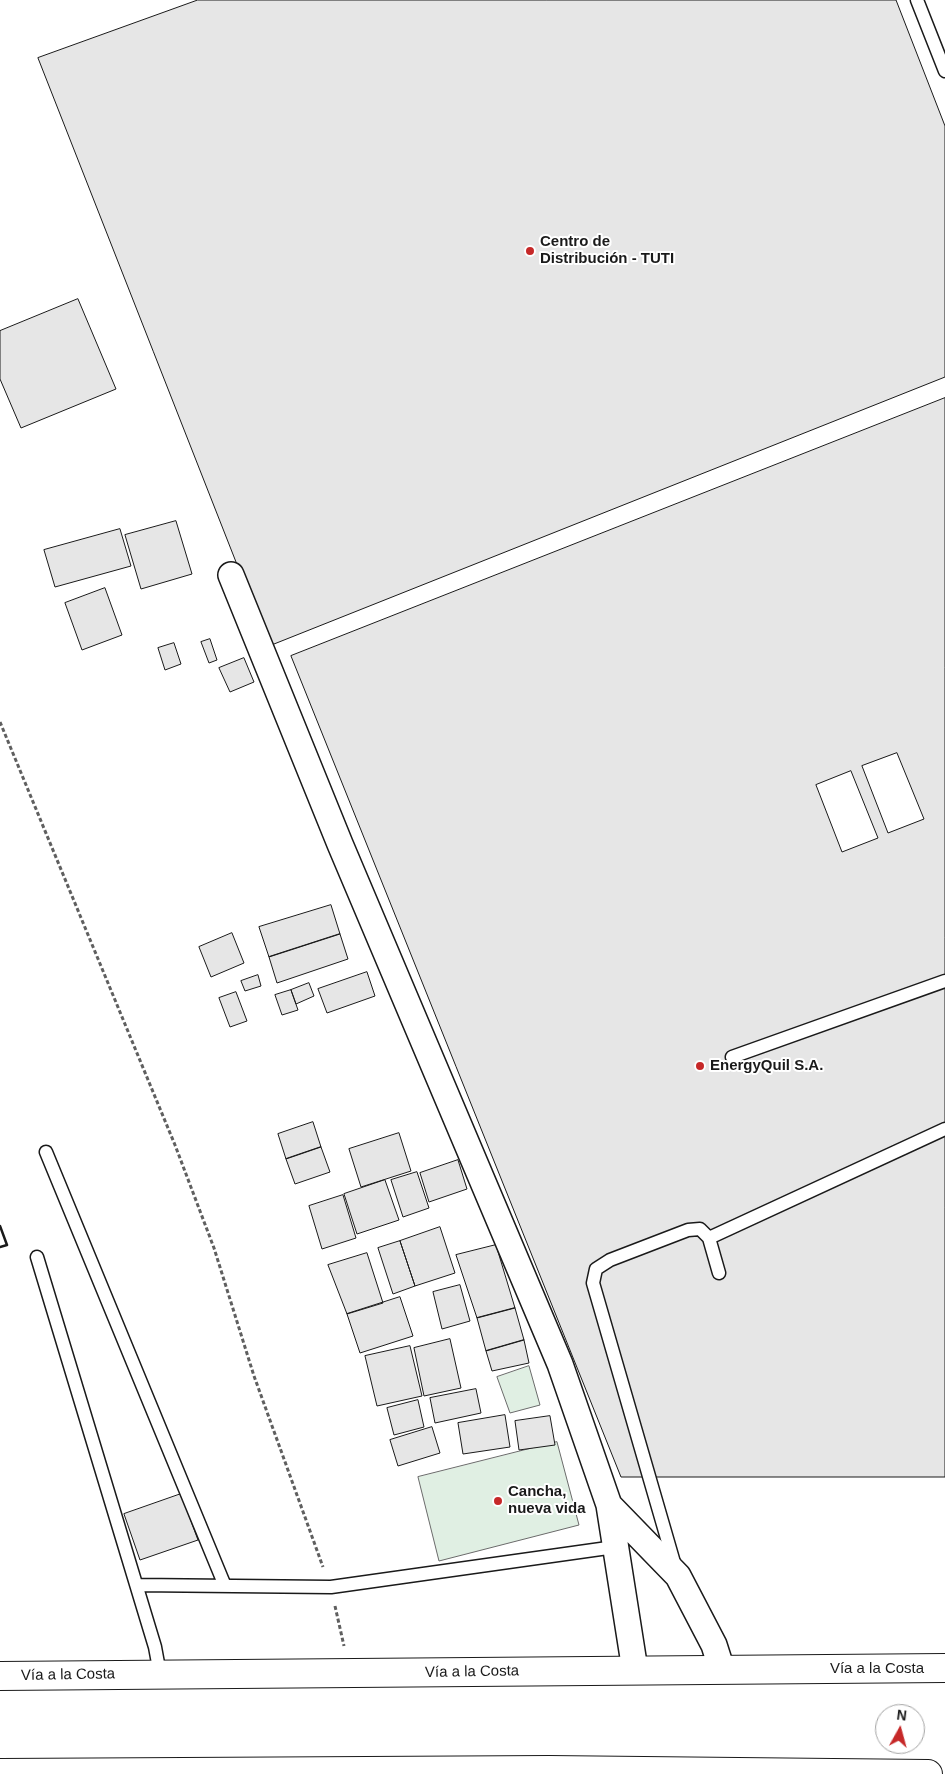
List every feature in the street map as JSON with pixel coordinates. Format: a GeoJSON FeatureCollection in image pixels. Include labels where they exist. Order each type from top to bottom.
{"type":"FeatureCollection","features":[{"type":"Feature","properties":{"kind":"highway","name":"Vía a la Costa"},"geometry":{"type":"LineString","coordinates":[[0,1676],[945,1668]]}},
{"type":"Feature","properties":{"kind":"highway"},"geometry":{"type":"LineString","coordinates":[[15,1773],[550,1772],[928,1774]]}},
{"type":"Feature","properties":{"kind":"street"},"geometry":{"type":"LineString","coordinates":[[231,576],[340,844],[560,1364],[609,1505],[635,1670]]}},
{"type":"Feature","properties":{"kind":"street"},"geometry":{"type":"LineString","coordinates":[[609,1505],[678,1576],[714,1645],[722,1670]]}},
{"type":"Feature","properties":{"kind":"lane"},"geometry":{"type":"LineString","coordinates":[[917,0],[945,71]]}},
{"type":"Feature","properties":{"kind":"lane"},"geometry":{"type":"LineString","coordinates":[[732,1057],[945,981]]}},
{"type":"Feature","properties":{"kind":"lane"},"geometry":{"type":"LineString","coordinates":[[709,1238],[945,1129]]}},
{"type":"Feature","properties":{"kind":"lane"},"geometry":{"type":"LineString","coordinates":[[46,1152],[225,1586]]}},
{"type":"Feature","properties":{"kind":"lane"},"geometry":{"type":"LineString","coordinates":[[678,1576],[593,1283],[596,1269],[610,1260],[688,1230],[700,1229],[709,1238],[719,1273]]}},
{"type":"Feature","properties":{"kind":"lane"},"geometry":{"type":"LineString","coordinates":[[37,1257],[137,1585],[155,1647],[160,1674]]}},
{"type":"Feature","properties":{"kind":"lane"},"geometry":{"type":"LineString","coordinates":[[137,1585],[331,1588],[615,1547]]}},
{"type":"Feature","properties":{"kind":"path"},"geometry":{"type":"LineString","coordinates":[[0,722],[182,1164],[214,1248],[254,1376],[331,1588],[351,1673]]}},
{"type":"Feature","properties":{"kind":"green space"},"geometry":{"type":"Polygon","coordinates":[[[529,1366],[540,1405],[510,1413],[497,1377],[529,1366]]]}},
{"type":"Feature","properties":{"kind":"green space","name":"Cancha, nueva vida"},"geometry":{"type":"Polygon","coordinates":[[[557,1442],[579,1525],[439,1561],[418,1477],[557,1442]]]}},
{"type":"Feature","properties":{"kind":"building","name":"Centro de Distribución - TUTI"},"geometry":{"type":"Polygon","coordinates":[[[198,0],[896,0],[945,126],[945,377],[269,646],[38,58],[198,0]]]}},
{"type":"Feature","properties":{"kind":"building"},"geometry":{"type":"Polygon","coordinates":[[[78,299],[116,389],[21,428],[0,379],[0,331],[78,299]]]}},
{"type":"Feature","properties":{"kind":"building","name":"EnergyQuil S.A."},"geometry":{"type":"Polygon","coordinates":[[[945,398],[945,1477],[621,1477],[291,656],[945,398]]]}},
{"type":"Feature","properties":{"kind":"building"},"geometry":{"type":"Polygon","coordinates":[[[176,521],[192,574],[141,589],[125,535],[176,521]]]}},
{"type":"Feature","properties":{"kind":"building"},"geometry":{"type":"Polygon","coordinates":[[[120,529],[131,566],[55,587],[44,550],[120,529]]]}},
{"type":"Feature","properties":{"kind":"building"},"geometry":{"type":"Polygon","coordinates":[[[105,588],[122,635],[82,650],[65,603],[105,588]]]}},
{"type":"Feature","properties":{"kind":"building"},"geometry":{"type":"Polygon","coordinates":[[[210,639],[217,660],[209,663],[201,642],[210,639]]]}},
{"type":"Feature","properties":{"kind":"building"},"geometry":{"type":"Polygon","coordinates":[[[174,643],[181,664],[165,670],[158,648],[174,643]]]}},
{"type":"Feature","properties":{"kind":"building"},"geometry":{"type":"Polygon","coordinates":[[[244,658],[254,682],[230,692],[219,668],[244,658]]]}},
{"type":"Feature","properties":{"kind":"building"},"geometry":{"type":"Polygon","coordinates":[[[897,753],[924,819],[888,833],[862,766],[897,753]]]}},
{"type":"Feature","properties":{"kind":"building"},"geometry":{"type":"Polygon","coordinates":[[[851,771],[878,838],[842,852],[816,785],[851,771]]]}},
{"type":"Feature","properties":{"kind":"building"},"geometry":{"type":"Polygon","coordinates":[[[331,905],[340,934],[269,957],[259,927],[331,905]]]}},
{"type":"Feature","properties":{"kind":"building"},"geometry":{"type":"Polygon","coordinates":[[[232,933],[244,963],[211,977],[199,947],[232,933]]]}},
{"type":"Feature","properties":{"kind":"building"},"geometry":{"type":"Polygon","coordinates":[[[340,934],[348,959],[277,983],[269,957],[340,934]]]}},
{"type":"Feature","properties":{"kind":"building"},"geometry":{"type":"Polygon","coordinates":[[[367,972],[375,996],[327,1013],[318,989],[367,972]]]}},
{"type":"Feature","properties":{"kind":"building"},"geometry":{"type":"Polygon","coordinates":[[[258,975],[261,986],[245,991],[241,981],[258,975]]]}},
{"type":"Feature","properties":{"kind":"building"},"geometry":{"type":"Polygon","coordinates":[[[309,983],[314,996],[296,1004],[291,990],[309,983]]]}},
{"type":"Feature","properties":{"kind":"building"},"geometry":{"type":"Polygon","coordinates":[[[291,990],[298,1010],[282,1015],[275,995],[291,990]]]}},
{"type":"Feature","properties":{"kind":"building"},"geometry":{"type":"Polygon","coordinates":[[[236,992],[247,1021],[230,1027],[219,998],[236,992]]]}},
{"type":"Feature","properties":{"kind":"building"},"geometry":{"type":"Polygon","coordinates":[[[313,1122],[321,1147],[286,1159],[278,1134],[313,1122]]]}},
{"type":"Feature","properties":{"kind":"building"},"geometry":{"type":"Polygon","coordinates":[[[399,1133],[411,1171],[361,1187],[349,1149],[399,1133]]]}},
{"type":"Feature","properties":{"kind":"building"},"geometry":{"type":"Polygon","coordinates":[[[321,1147],[330,1172],[295,1184],[286,1159],[321,1147]]]}},
{"type":"Feature","properties":{"kind":"building"},"geometry":{"type":"Polygon","coordinates":[[[458,1160],[467,1189],[429,1202],[420,1173],[458,1160]]]}},
{"type":"Feature","properties":{"kind":"building"},"geometry":{"type":"Polygon","coordinates":[[[417,1172],[429,1208],[403,1217],[391,1180],[417,1172]]]}},
{"type":"Feature","properties":{"kind":"building"},"geometry":{"type":"Polygon","coordinates":[[[385,1180],[399,1220],[357,1234],[344,1194],[385,1180]]]}},
{"type":"Feature","properties":{"kind":"building"},"geometry":{"type":"Polygon","coordinates":[[[343,1195],[356,1238],[322,1249],[309,1206],[343,1195]]]}},
{"type":"Feature","properties":{"kind":"building"},"geometry":{"type":"Polygon","coordinates":[[[440,1227],[455,1273],[415,1286],[400,1241],[440,1227]]]}},
{"type":"Feature","properties":{"kind":"building"},"geometry":{"type":"Polygon","coordinates":[[[400,1241],[415,1286],[393,1294],[378,1248],[400,1241]]]}},
{"type":"Feature","properties":{"kind":"building"},"geometry":{"type":"Polygon","coordinates":[[[496,1245],[515,1308],[477,1318],[456,1255],[496,1245]]]}},
{"type":"Feature","properties":{"kind":"building"},"geometry":{"type":"Polygon","coordinates":[[[367,1253],[383,1303],[347,1314],[328,1265],[367,1253]]]}},
{"type":"Feature","properties":{"kind":"building"},"geometry":{"type":"Polygon","coordinates":[[[460,1285],[470,1321],[442,1329],[433,1292],[460,1285]]]}},
{"type":"Feature","properties":{"kind":"building"},"geometry":{"type":"Polygon","coordinates":[[[400,1297],[413,1336],[360,1353],[347,1314],[400,1297]]]}},
{"type":"Feature","properties":{"kind":"building"},"geometry":{"type":"Polygon","coordinates":[[[515,1308],[524,1340],[486,1351],[477,1318],[515,1308]]]}},
{"type":"Feature","properties":{"kind":"building"},"geometry":{"type":"Polygon","coordinates":[[[450,1339],[461,1388],[424,1396],[414,1348],[450,1339]]]}},
{"type":"Feature","properties":{"kind":"building"},"geometry":{"type":"Polygon","coordinates":[[[524,1340],[529,1363],[492,1371],[486,1351],[524,1340]]]}},
{"type":"Feature","properties":{"kind":"building"},"geometry":{"type":"Polygon","coordinates":[[[410,1346],[422,1396],[377,1406],[365,1356],[410,1346]]]}},
{"type":"Feature","properties":{"kind":"building"},"geometry":{"type":"Polygon","coordinates":[[[476,1389],[481,1413],[435,1423],[430,1398],[476,1389]]]}},
{"type":"Feature","properties":{"kind":"building"},"geometry":{"type":"Polygon","coordinates":[[[418,1400],[424,1427],[394,1435],[387,1408],[418,1400]]]}},
{"type":"Feature","properties":{"kind":"building"},"geometry":{"type":"Polygon","coordinates":[[[505,1415],[510,1447],[463,1454],[458,1423],[505,1415]]]}},
{"type":"Feature","properties":{"kind":"building"},"geometry":{"type":"Polygon","coordinates":[[[550,1416],[555,1445],[519,1450],[515,1421],[550,1416]]]}},
{"type":"Feature","properties":{"kind":"building"},"geometry":{"type":"Polygon","coordinates":[[[432,1427],[440,1453],[398,1466],[390,1440],[432,1427]]]}},
{"type":"Feature","properties":{"kind":"building"},"geometry":{"type":"Polygon","coordinates":[[[181,1494],[198,1540],[140,1560],[124,1514],[181,1494]]]}},
{"type":"Feature","properties":{"kind":"wall"},"geometry":{"type":"LineString","coordinates":[[0,1226],[7,1245],[0,1247]]}},
{"type":"Feature","properties":{"kind":"place","name":"Centro de Distribución - TUTI"},"geometry":{"type":"Point","coordinates":[530,251]}},
{"type":"Feature","properties":{"kind":"place","name":"EnergyQuil S.A."},"geometry":{"type":"Point","coordinates":[700,1066]}},
{"type":"Feature","properties":{"kind":"place","name":"Cancha, nueva vida"},"geometry":{"type":"Point","coordinates":[498,1501]}}]}
